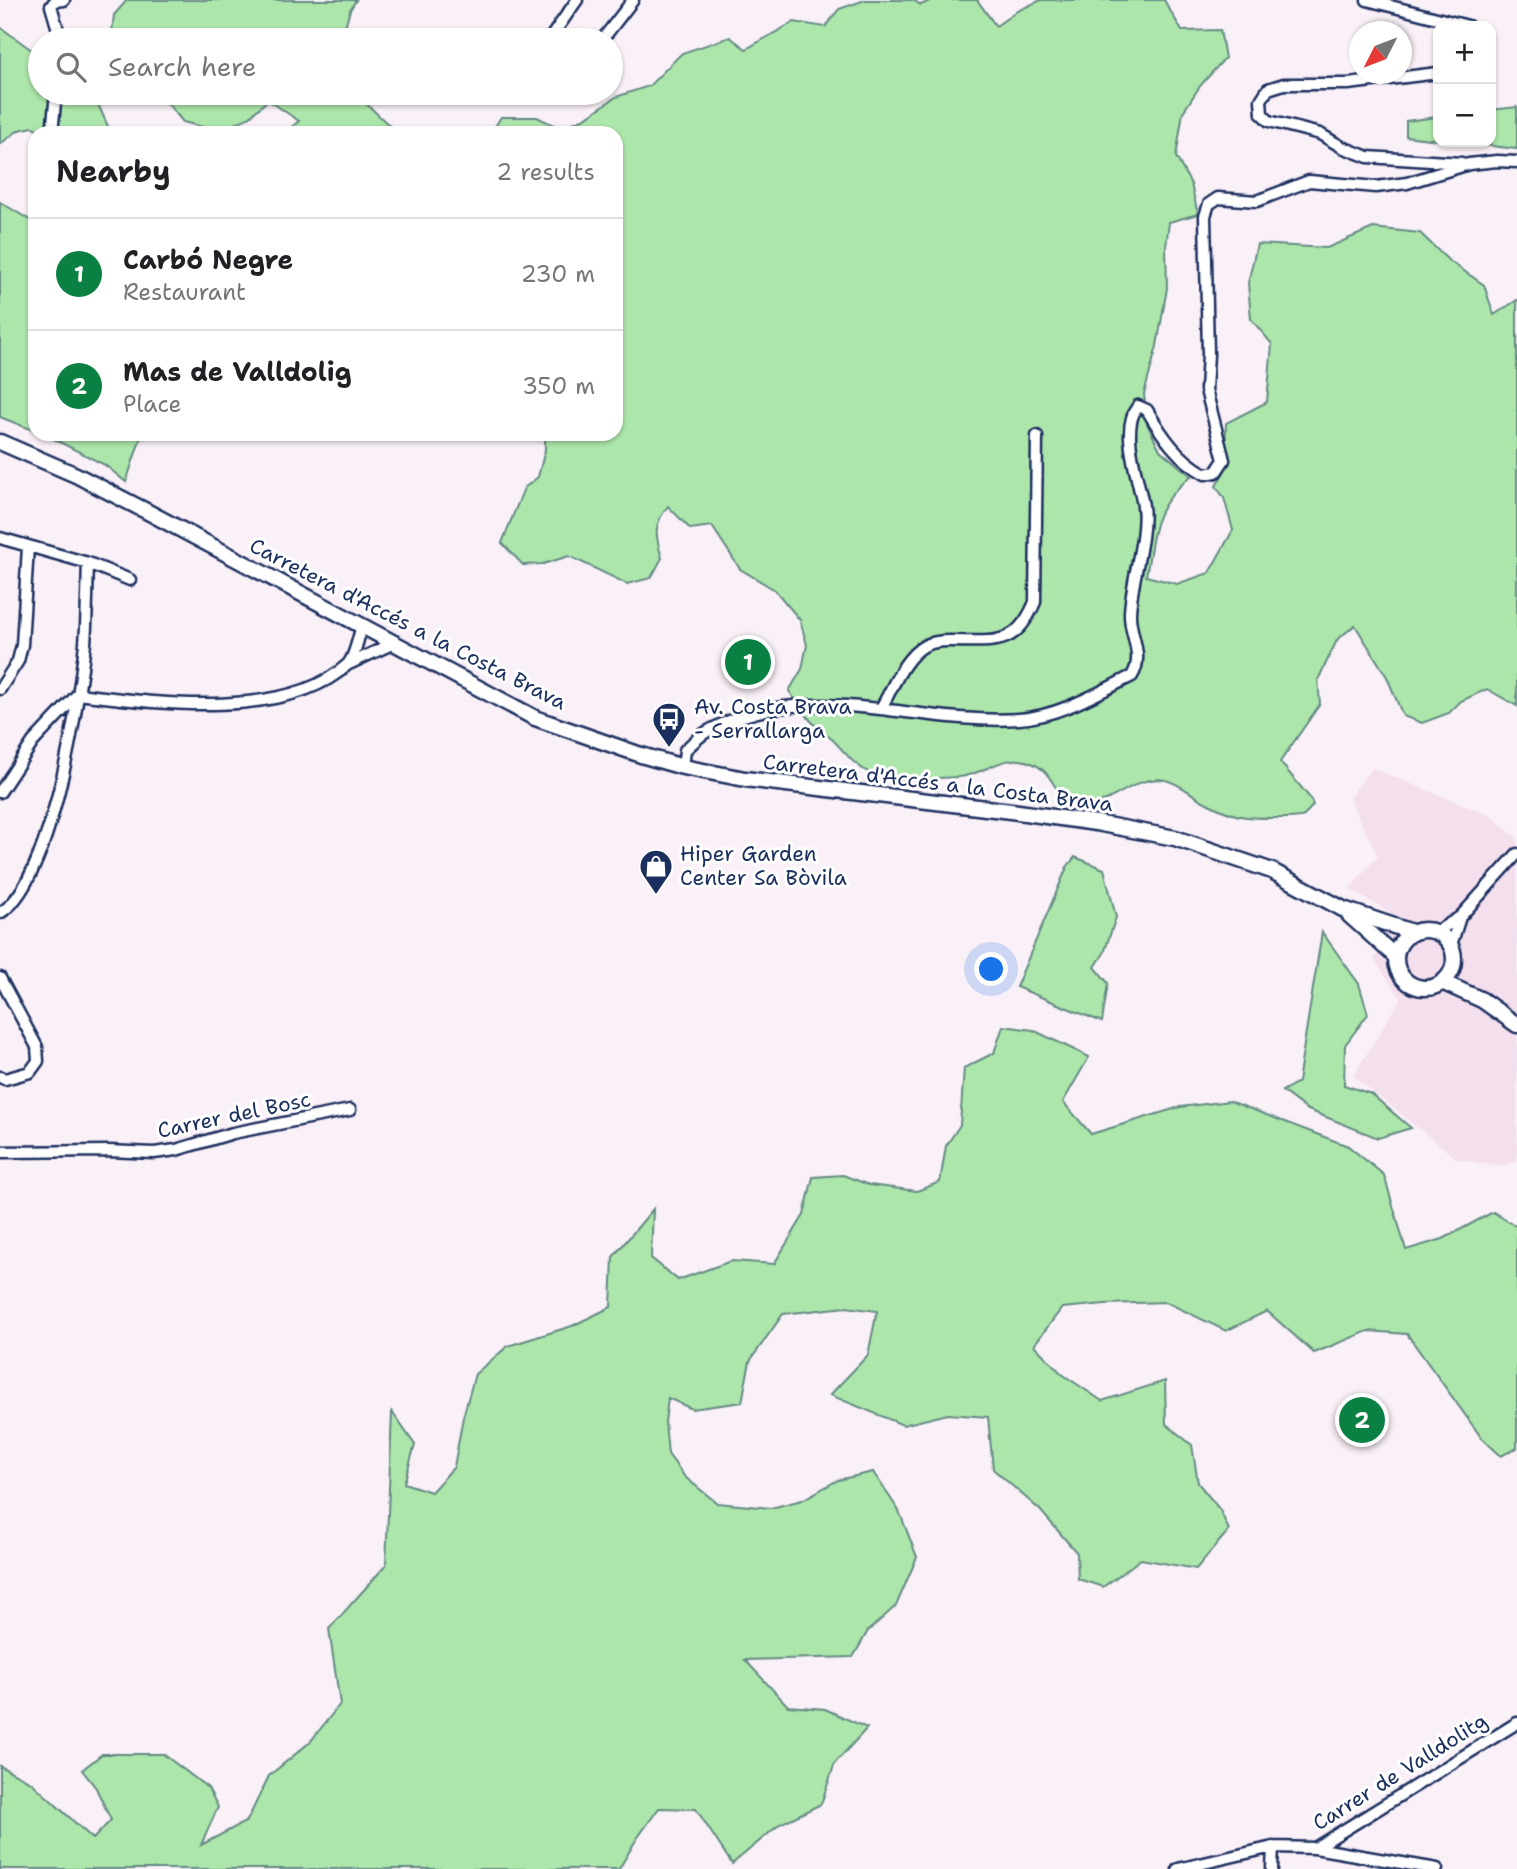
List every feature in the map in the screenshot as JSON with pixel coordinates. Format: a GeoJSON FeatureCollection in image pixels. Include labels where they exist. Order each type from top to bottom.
{"type":"FeatureCollection","features":[{"type":"Feature","properties":{"kind":"main road","name":"Carretera d'Accés a la Costa Brava"},"geometry":{"type":"LineString","coordinates":[[0,442],[88,481],[535,718],[641,755],[683,767],[745,779],[1096,823],[1175,838],[1272,872],[1343,909],[1412,932]]}},
{"type":"Feature","properties":{"kind":"main road","name":"Carretera d'Accés a la Costa Brava"},"geometry":{"type":"LineString","coordinates":[[1343,909],[1396,957]]}},
{"type":"Feature","properties":{"kind":"main road"},"geometry":{"type":"LineString","coordinates":[[1412,932],[1436,932],[1451,945],[1453,964],[1449,974],[1442,982],[1424,988],[1409,984],[1399,972],[1396,957],[1402,941],[1412,932]]}},
{"type":"Feature","properties":{"kind":"main road"},"geometry":{"type":"LineString","coordinates":[[1453,964],[1482,1000]]}},
{"type":"Feature","properties":{"kind":"main road"},"geometry":{"type":"LineString","coordinates":[[1442,982],[1482,1000],[1517,1025]]}},
{"type":"Feature","properties":{"kind":"street"},"geometry":{"type":"LineString","coordinates":[[57,28],[51,6],[55,1],[64,0]]}},
{"type":"Feature","properties":{"kind":"street"},"geometry":{"type":"LineString","coordinates":[[557,28],[577,0]]}},
{"type":"Feature","properties":{"kind":"street"},"geometry":{"type":"LineString","coordinates":[[611,28],[633,0]]}},
{"type":"Feature","properties":{"kind":"street"},"geometry":{"type":"LineString","coordinates":[[1367,0],[1449,21]]}},
{"type":"Feature","properties":{"kind":"street"},"geometry":{"type":"LineString","coordinates":[[1433,74],[1348,84],[1284,84],[1269,89],[1261,100],[1262,114],[1269,121],[1320,134],[1342,147],[1368,156],[1469,164],[1517,162]]}},
{"type":"Feature","properties":{"kind":"street"},"geometry":{"type":"LineString","coordinates":[[53,126],[55,105]]}},
{"type":"Feature","properties":{"kind":"street"},"geometry":{"type":"LineString","coordinates":[[683,767],[685,750],[708,730],[746,714],[801,705],[881,708],[963,720],[1019,719],[1049,715],[1132,676],[1137,668],[1137,650],[1129,615],[1143,509],[1130,438],[1133,413],[1138,406],[1147,410],[1164,440],[1189,465],[1205,474],[1216,472],[1224,460],[1206,390],[1208,354],[1205,216],[1209,204],[1218,198],[1257,201],[1309,181],[1376,187],[1407,183],[1469,164]]}},
{"type":"Feature","properties":{"kind":"street"},"geometry":{"type":"LineString","coordinates":[[881,708],[907,662],[924,646],[941,641],[989,641],[1014,635],[1027,620],[1035,602],[1037,436]]}},
{"type":"Feature","properties":{"kind":"street"},"geometry":{"type":"LineString","coordinates":[[0,538],[88,563],[130,580]]}},
{"type":"Feature","properties":{"kind":"street"},"geometry":{"type":"LineString","coordinates":[[0,689],[19,661],[28,547]]}},
{"type":"Feature","properties":{"kind":"street"},"geometry":{"type":"LineString","coordinates":[[0,913],[10,907],[27,882],[47,837],[78,694],[85,641],[88,563]]}},
{"type":"Feature","properties":{"kind":"street"},"geometry":{"type":"LineString","coordinates":[[349,664],[362,626]]}},
{"type":"Feature","properties":{"kind":"street"},"geometry":{"type":"LineString","coordinates":[[78,694],[192,706],[272,699],[316,685],[349,664],[394,643]]}},
{"type":"Feature","properties":{"kind":"street"},"geometry":{"type":"LineString","coordinates":[[0,792],[33,742],[78,694]]}},
{"type":"Feature","properties":{"kind":"street"},"geometry":{"type":"LineString","coordinates":[[1436,932],[1460,917],[1517,854]]}},
{"type":"Feature","properties":{"kind":"street"},"geometry":{"type":"LineString","coordinates":[[1451,945],[1460,917]]}},
{"type":"Feature","properties":{"kind":"street"},"geometry":{"type":"LineString","coordinates":[[0,978],[37,1047],[38,1061],[30,1072],[5,1079],[0,1077]]}},
{"type":"Feature","properties":{"kind":"street","name":"Carrer del Bosc"},"geometry":{"type":"LineString","coordinates":[[0,1153],[154,1153],[176,1150],[233,1133],[350,1110]]}},
{"type":"Feature","properties":{"kind":"street","name":"Carrer de Valldolitg"},"geometry":{"type":"LineString","coordinates":[[1178,1869],[1273,1847],[1315,1848],[1517,1723]]}},
{"type":"Feature","properties":{"kind":"street"},"geometry":{"type":"LineString","coordinates":[[1272,1869],[1273,1847]]}},
{"type":"Feature","properties":{"kind":"street"},"geometry":{"type":"LineString","coordinates":[[1315,1848],[1392,1865],[1437,1869]]}},
{"type":"Feature","properties":{"kind":"shaded area"},"geometry":{"type":"Polygon","coordinates":[[[1372,768],[1491,816],[1517,838],[1517,1161],[1502,1166],[1457,1159],[1353,1076],[1401,999],[1374,959],[1399,918],[1349,889],[1378,856],[1349,798],[1372,768]]]}},
{"type":"Feature","properties":{"kind":"green space"},"geometry":{"type":"Polygon","coordinates":[[[127,0],[356,0],[345,28],[112,28],[114,15],[127,0]]]}},
{"type":"Feature","properties":{"kind":"green space"},"geometry":{"type":"Polygon","coordinates":[[[865,0],[913,0],[921,5],[932,0],[977,0],[996,26],[1017,11],[1041,0],[1164,0],[1182,31],[1220,30],[1225,58],[1200,86],[1183,112],[1176,157],[1191,184],[1198,214],[1169,222],[1166,247],[1167,288],[1157,346],[1144,394],[1147,424],[1160,450],[1191,476],[1169,499],[1157,520],[1146,576],[1177,584],[1209,573],[1233,530],[1224,498],[1216,486],[1225,470],[1226,423],[1267,402],[1272,344],[1251,319],[1248,283],[1257,244],[1327,248],[1373,228],[1420,233],[1448,260],[1484,285],[1494,315],[1517,300],[1517,706],[1487,689],[1461,701],[1449,713],[1422,723],[1403,716],[1387,677],[1355,625],[1337,640],[1318,680],[1320,704],[1280,762],[1310,798],[1313,805],[1304,816],[1239,816],[1207,803],[1171,782],[1153,779],[1099,803],[1075,805],[1062,797],[1041,768],[1020,760],[999,763],[962,777],[914,780],[893,779],[870,773],[858,766],[814,724],[789,691],[802,669],[807,645],[800,620],[775,590],[740,569],[712,526],[690,529],[668,506],[657,530],[662,558],[651,578],[627,584],[569,556],[543,564],[523,565],[502,543],[524,488],[538,477],[545,441],[623,441],[623,126],[565,126],[585,118],[604,105],[623,105],[623,95],[649,86],[682,53],[730,37],[746,49],[794,22],[825,27],[839,9],[865,0]]]}},
{"type":"Feature","properties":{"kind":"green space"},"geometry":{"type":"Polygon","coordinates":[[[0,27],[28,47],[28,105],[98,105],[108,126],[28,126],[0,144],[0,27]]]}},
{"type":"Feature","properties":{"kind":"green space"},"geometry":{"type":"Polygon","coordinates":[[[169,105],[262,105],[248,118],[230,126],[199,126],[183,122],[169,105]]]}},
{"type":"Feature","properties":{"kind":"green space"},"geometry":{"type":"Polygon","coordinates":[[[275,105],[368,105],[390,126],[293,126],[299,121],[275,105]]]}},
{"type":"Feature","properties":{"kind":"green space"},"geometry":{"type":"Polygon","coordinates":[[[1517,107],[1517,149],[1496,147],[1496,109],[1517,107]]]}},
{"type":"Feature","properties":{"kind":"green space"},"geometry":{"type":"Polygon","coordinates":[[[501,117],[537,117],[556,126],[495,126],[501,117]]]}},
{"type":"Feature","properties":{"kind":"green space"},"geometry":{"type":"Polygon","coordinates":[[[1433,118],[1433,139],[1406,136],[1406,121],[1433,118]]]}},
{"type":"Feature","properties":{"kind":"green space"},"geometry":{"type":"Polygon","coordinates":[[[0,202],[28,219],[28,428],[0,417],[0,202]]]}},
{"type":"Feature","properties":{"kind":"green space"},"geometry":{"type":"Polygon","coordinates":[[[58,441],[140,441],[126,482],[105,465],[58,441]]]}},
{"type":"Feature","properties":{"kind":"green space"},"geometry":{"type":"Polygon","coordinates":[[[1075,857],[1104,869],[1116,917],[1104,953],[1095,967],[1108,983],[1102,1022],[1016,987],[1067,867],[1075,857]]]}},
{"type":"Feature","properties":{"kind":"green space"},"geometry":{"type":"Polygon","coordinates":[[[1322,932],[1359,984],[1368,1014],[1345,1045],[1344,1085],[1371,1094],[1411,1128],[1378,1138],[1306,1109],[1282,1091],[1298,1082],[1322,932]]]}},
{"type":"Feature","properties":{"kind":"green space"},"geometry":{"type":"Polygon","coordinates":[[[1003,1026],[1033,1030],[1089,1057],[1063,1102],[1091,1134],[1180,1107],[1230,1101],[1348,1146],[1384,1175],[1406,1250],[1443,1239],[1493,1212],[1517,1227],[1517,1448],[1501,1456],[1481,1437],[1407,1334],[1368,1331],[1314,1353],[1267,1311],[1226,1331],[1166,1302],[1062,1308],[1034,1345],[1062,1374],[1102,1401],[1165,1381],[1166,1424],[1192,1445],[1198,1483],[1220,1510],[1229,1530],[1196,1569],[1141,1559],[1103,1587],[1078,1579],[1077,1553],[1040,1510],[993,1469],[988,1417],[948,1414],[903,1425],[830,1395],[868,1355],[877,1311],[846,1307],[783,1314],[750,1361],[742,1402],[692,1409],[668,1398],[665,1422],[668,1454],[685,1477],[717,1503],[771,1508],[802,1500],[838,1480],[873,1472],[899,1511],[917,1557],[896,1606],[868,1631],[853,1657],[745,1660],[788,1706],[825,1709],[867,1728],[835,1763],[821,1804],[780,1824],[732,1864],[696,1809],[659,1808],[619,1869],[0,1869],[0,1766],[31,1782],[93,1839],[111,1820],[96,1788],[82,1770],[102,1754],[163,1754],[208,1788],[218,1807],[201,1845],[247,1821],[269,1776],[310,1742],[340,1704],[329,1629],[386,1565],[392,1412],[415,1445],[404,1483],[431,1492],[454,1467],[463,1417],[475,1374],[508,1346],[572,1326],[611,1307],[613,1257],[653,1209],[651,1258],[678,1280],[731,1261],[774,1264],[804,1215],[813,1177],[843,1175],[869,1185],[917,1191],[940,1182],[946,1146],[960,1125],[964,1068],[994,1053],[1003,1026]]]}},
{"type":"Feature","properties":{"kind":"place","name":"Carbó Negre"},"geometry":{"type":"Point","coordinates":[748,662]}},
{"type":"Feature","properties":{"kind":"place","name":"Av. Costa Brava - Serrallarga"},"geometry":{"type":"Point","coordinates":[669,749]}},
{"type":"Feature","properties":{"kind":"place","name":"Hiper Garden Center Sa Bòvila"},"geometry":{"type":"Point","coordinates":[656,896]}},
{"type":"Feature","properties":{"kind":"place","name":"Mas de Valldolig"},"geometry":{"type":"Point","coordinates":[1362,1420]}}]}
